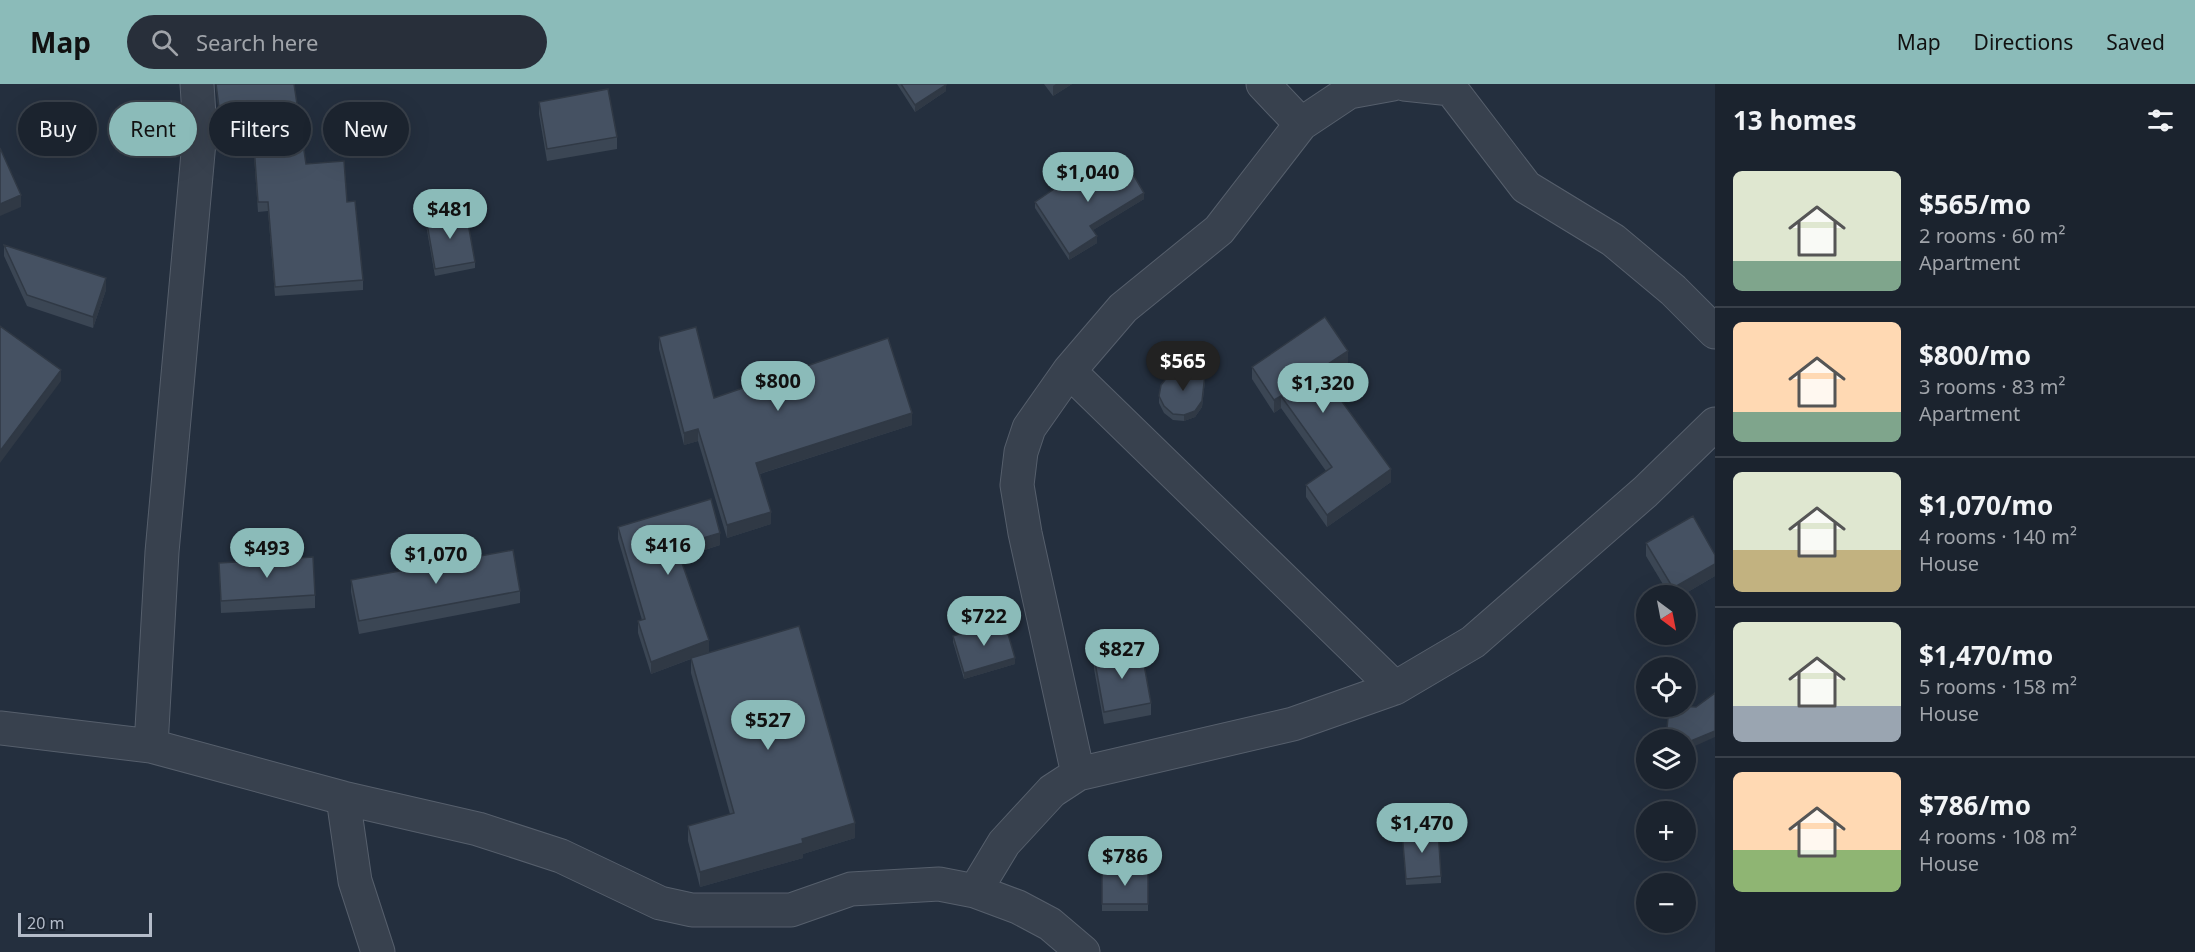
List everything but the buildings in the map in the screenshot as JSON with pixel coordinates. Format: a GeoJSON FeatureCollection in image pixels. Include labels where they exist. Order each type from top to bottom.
{"type":"FeatureCollection","features":[{"type":"Feature","properties":{"kind":"street"},"geometry":{"type":"LineString","coordinates":[[150,746],[162,552],[200,130],[197,84]]}},
{"type":"Feature","properties":{"kind":"street"},"geometry":{"type":"LineString","coordinates":[[1263,84],[1301,124]]}},
{"type":"Feature","properties":{"kind":"street"},"geometry":{"type":"LineString","coordinates":[[1078,774],[1025,533],[1017,485],[1021,452],[1029,428],[1069,371],[1123,308],[1219,230],[1301,124],[1349,92],[1393,84]]}},
{"type":"Feature","properties":{"kind":"street"},"geometry":{"type":"LineString","coordinates":[[1404,84],[1451,89],[1527,187],[1613,240],[1673,290],[1715,332]]}},
{"type":"Feature","properties":{"kind":"street"},"geometry":{"type":"LineString","coordinates":[[1069,371],[1395,688]]}},
{"type":"Feature","properties":{"kind":"street"},"geometry":{"type":"LineString","coordinates":[[975,891],[1004,843],[1052,791],[1078,774],[1293,724],[1395,688],[1473,642],[1645,492],[1715,424]]}},
{"type":"Feature","properties":{"kind":"street"},"geometry":{"type":"LineString","coordinates":[[0,728],[150,746],[343,798],[478,829],[551,852],[660,903],[692,910],[791,910],[851,890],[939,884],[975,891],[1018,906],[1050,924],[1081,951]]}},
{"type":"Feature","properties":{"kind":"street"},"geometry":{"type":"LineString","coordinates":[[343,798],[355,881],[378,952]]}}]}
